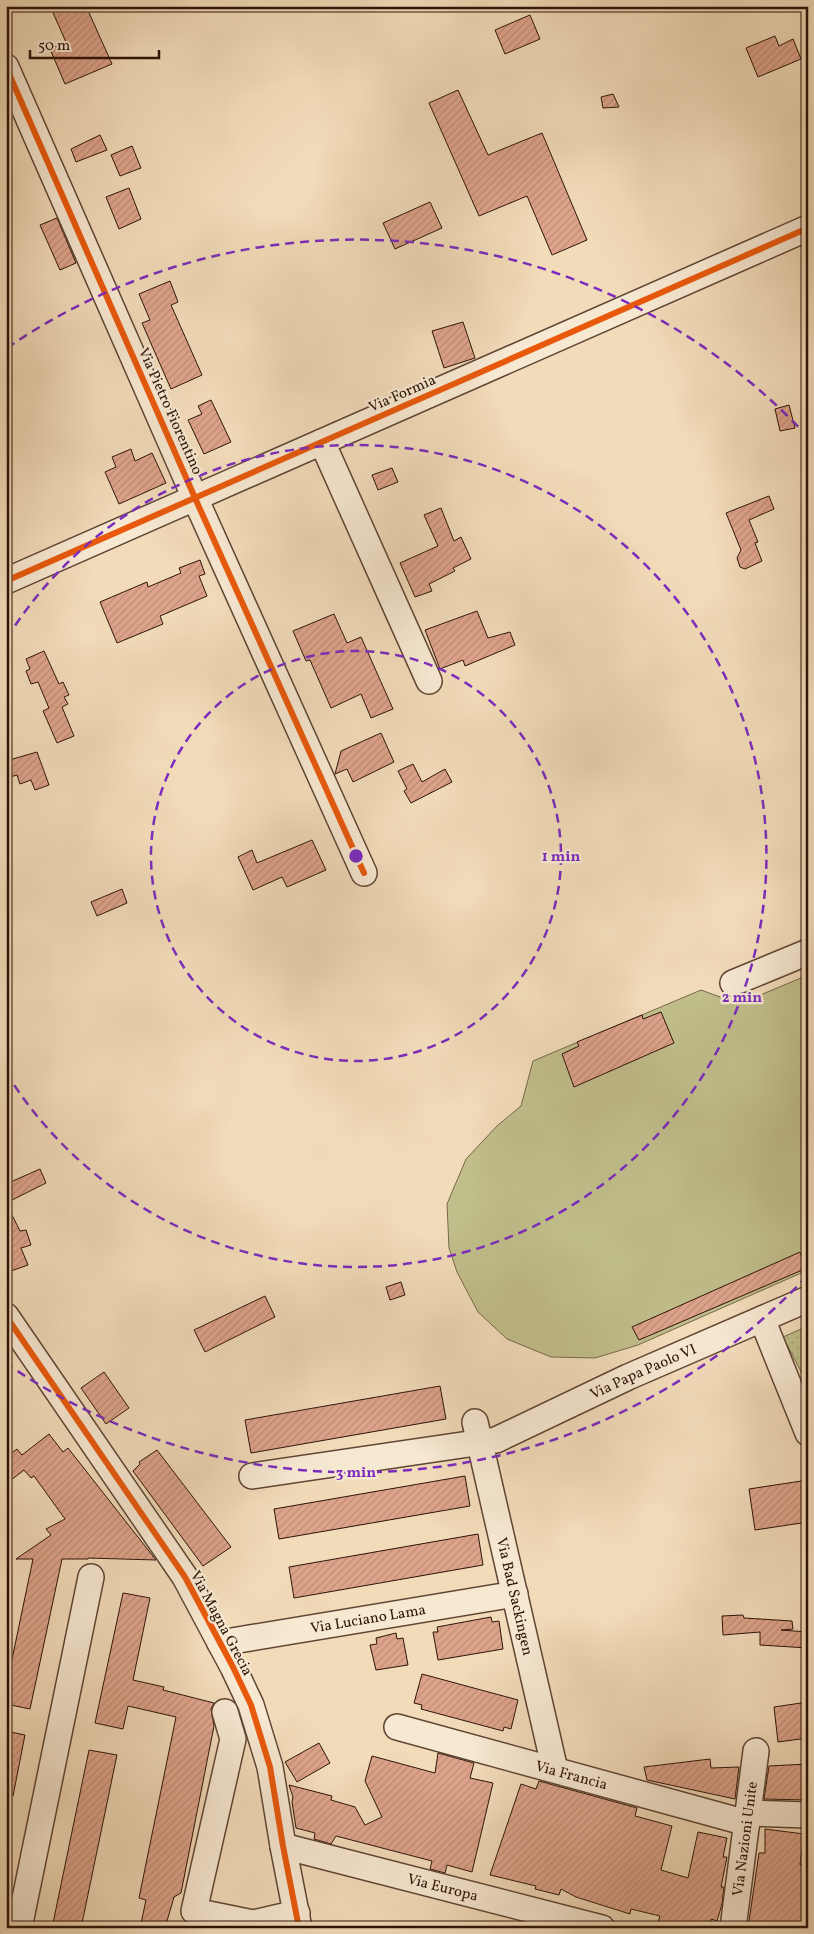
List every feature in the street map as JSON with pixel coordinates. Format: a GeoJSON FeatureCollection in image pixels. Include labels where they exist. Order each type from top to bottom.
{"type":"FeatureCollection","features":[{"type":"Feature","properties":{"kind":"street","name":"Via Pietro Fiorentino"},"geometry":{"type":"LineString","coordinates":[[6,67],[364,874]]}},
{"type":"Feature","properties":{"kind":"street","name":"Via Formia"},"geometry":{"type":"LineString","coordinates":[[6,582],[808,228]]}},
{"type":"Feature","properties":{"kind":"street"},"geometry":{"type":"LineString","coordinates":[[322,442],[429,681]]}},
{"type":"Feature","properties":{"kind":"street"},"geometry":{"type":"LineString","coordinates":[[732,983],[808,952]]}},
{"type":"Feature","properties":{"kind":"street","name":"Via Papa Paolo VI"},"geometry":{"type":"LineString","coordinates":[[252,1476],[477,1432],[496,1440],[628,1377],[808,1299]]}},
{"type":"Feature","properties":{"kind":"street","name":"Via Magna Grecia"},"geometry":{"type":"LineString","coordinates":[[6,1316],[185,1577],[250,1705],[270,1767],[298,1920]]}},
{"type":"Feature","properties":{"kind":"street"},"geometry":{"type":"LineString","coordinates":[[762,1319],[808,1433]]}},
{"type":"Feature","properties":{"kind":"street","name":"Via Bad Sackingen"},"geometry":{"type":"LineString","coordinates":[[477,1432],[555,1770]]}},
{"type":"Feature","properties":{"kind":"street"},"geometry":{"type":"LineString","coordinates":[[19,1928],[91,1577]]}},
{"type":"Feature","properties":{"kind":"street","name":"Via Luciano Lama"},"geometry":{"type":"LineString","coordinates":[[220,1643],[514,1594]]}},
{"type":"Feature","properties":{"kind":"street"},"geometry":{"type":"LineString","coordinates":[[257,1722],[228,1722],[233,1739],[194,1911],[253,1923],[298,1920]]}},
{"type":"Feature","properties":{"kind":"street","name":"Via Francia"},"geometry":{"type":"LineString","coordinates":[[398,1727],[555,1770],[747,1818],[808,1815]]}},
{"type":"Feature","properties":{"kind":"street","name":"Via Nazioni Unite"},"geometry":{"type":"LineString","coordinates":[[733,1928],[756,1751]]}},
{"type":"Feature","properties":{"kind":"street","name":"Via Europa"},"geometry":{"type":"LineString","coordinates":[[283,1846],[589,1926]]}},
{"type":"Feature","properties":{"kind":"shaded area"},"geometry":{"type":"Polygon","coordinates":[[[808,975],[808,1270],[638,1345],[595,1358],[551,1357],[507,1339],[478,1312],[457,1272],[449,1248],[447,1204],[466,1159],[497,1126],[521,1106],[533,1061],[701,990],[739,1004],[808,975]]]}},
{"type":"Feature","properties":{"kind":"shaded area"},"geometry":{"type":"Polygon","coordinates":[[[808,1326],[808,1385],[783,1337],[808,1326]]]}},
{"type":"Feature","properties":{"kind":"building"},"geometry":{"type":"Polygon","coordinates":[[[50,6],[86,6],[112,64],[65,84],[50,49],[66,42],[50,6]]]}},
{"type":"Feature","properties":{"kind":"building"},"geometry":{"type":"Polygon","coordinates":[[[530,15],[540,39],[505,54],[495,30],[530,15]]]}},
{"type":"Feature","properties":{"kind":"building"},"geometry":{"type":"Polygon","coordinates":[[[775,36],[779,46],[793,39],[801,59],[758,77],[746,48],[775,36]]]}},
{"type":"Feature","properties":{"kind":"building"},"geometry":{"type":"Polygon","coordinates":[[[458,90],[488,155],[542,133],[587,240],[552,255],[527,196],[479,216],[429,103],[458,90]]]}},
{"type":"Feature","properties":{"kind":"building"},"geometry":{"type":"Polygon","coordinates":[[[613,94],[619,107],[603,108],[601,97],[613,94]]]}},
{"type":"Feature","properties":{"kind":"building"},"geometry":{"type":"Polygon","coordinates":[[[100,135],[107,150],[76,162],[71,149],[100,135]]]}},
{"type":"Feature","properties":{"kind":"building"},"geometry":{"type":"Polygon","coordinates":[[[132,146],[141,168],[120,176],[111,155],[132,146]]]}},
{"type":"Feature","properties":{"kind":"building"},"geometry":{"type":"Polygon","coordinates":[[[129,188],[141,219],[119,229],[106,197],[129,188]]]}},
{"type":"Feature","properties":{"kind":"building"},"geometry":{"type":"Polygon","coordinates":[[[430,202],[442,228],[395,249],[383,223],[430,202]]]}},
{"type":"Feature","properties":{"kind":"building"},"geometry":{"type":"Polygon","coordinates":[[[57,218],[76,263],[60,270],[40,225],[57,218]]]}},
{"type":"Feature","properties":{"kind":"building"},"geometry":{"type":"Polygon","coordinates":[[[170,281],[178,302],[171,305],[202,375],[171,389],[142,323],[150,320],[139,294],[170,281]]]}},
{"type":"Feature","properties":{"kind":"building"},"geometry":{"type":"Polygon","coordinates":[[[463,322],[475,358],[444,368],[432,331],[463,322]]]}},
{"type":"Feature","properties":{"kind":"building"},"geometry":{"type":"Polygon","coordinates":[[[211,400],[231,442],[204,454],[188,420],[202,414],[198,406],[211,400]]]}},
{"type":"Feature","properties":{"kind":"building"},"geometry":{"type":"Polygon","coordinates":[[[789,405],[795,428],[780,431],[775,409],[789,405]]]}},
{"type":"Feature","properties":{"kind":"building"},"geometry":{"type":"Polygon","coordinates":[[[131,449],[135,461],[152,453],[166,483],[119,504],[105,472],[116,467],[112,457],[131,449]]]}},
{"type":"Feature","properties":{"kind":"building"},"geometry":{"type":"Polygon","coordinates":[[[392,468],[398,482],[378,490],[372,475],[392,468]]]}},
{"type":"Feature","properties":{"kind":"building"},"geometry":{"type":"Polygon","coordinates":[[[769,496],[774,509],[749,520],[758,542],[755,543],[762,561],[745,569],[740,567],[737,558],[741,550],[726,513],[769,496]]]}},
{"type":"Feature","properties":{"kind":"building"},"geometry":{"type":"Polygon","coordinates":[[[441,508],[454,541],[461,537],[471,559],[453,568],[455,571],[429,584],[432,591],[415,597],[400,563],[438,546],[424,515],[441,508]]]}},
{"type":"Feature","properties":{"kind":"building"},"geometry":{"type":"Polygon","coordinates":[[[200,560],[205,574],[199,576],[207,596],[160,616],[163,624],[117,643],[100,602],[147,582],[148,587],[181,573],[179,568],[200,560]]]}},
{"type":"Feature","properties":{"kind":"building"},"geometry":{"type":"Polygon","coordinates":[[[477,611],[488,638],[510,632],[515,645],[465,666],[463,660],[440,669],[425,630],[477,611]]]}},
{"type":"Feature","properties":{"kind":"building"},"geometry":{"type":"Polygon","coordinates":[[[334,614],[347,643],[361,637],[393,709],[371,718],[361,694],[331,708],[310,660],[306,661],[293,631],[334,614]]]}},
{"type":"Feature","properties":{"kind":"building"},"geometry":{"type":"Polygon","coordinates":[[[44,651],[59,684],[63,682],[69,695],[64,697],[68,704],[62,707],[74,736],[57,743],[43,711],[49,708],[38,682],[31,684],[26,671],[30,669],[26,659],[44,651]]]}},
{"type":"Feature","properties":{"kind":"building"},"geometry":{"type":"Polygon","coordinates":[[[381,733],[394,762],[353,782],[347,769],[335,774],[341,751],[381,733]]]}},
{"type":"Feature","properties":{"kind":"building"},"geometry":{"type":"Polygon","coordinates":[[[37,752],[49,785],[35,790],[31,780],[20,784],[17,775],[10,777],[6,761],[37,752]]]}},
{"type":"Feature","properties":{"kind":"building"},"geometry":{"type":"Polygon","coordinates":[[[413,764],[422,782],[445,769],[452,782],[411,803],[404,791],[407,789],[398,771],[413,764]]]}},
{"type":"Feature","properties":{"kind":"building"},"geometry":{"type":"Polygon","coordinates":[[[312,840],[326,870],[287,887],[282,877],[253,890],[238,857],[252,850],[257,863],[312,840]]]}},
{"type":"Feature","properties":{"kind":"building"},"geometry":{"type":"Polygon","coordinates":[[[122,889],[127,903],[97,916],[91,902],[122,889]]]}},
{"type":"Feature","properties":{"kind":"building"},"geometry":{"type":"Polygon","coordinates":[[[661,1012],[674,1043],[574,1087],[562,1054],[579,1046],[577,1042],[642,1015],[643,1019],[661,1012]]]}},
{"type":"Feature","properties":{"kind":"building"},"geometry":{"type":"Polygon","coordinates":[[[40,1169],[46,1183],[6,1203],[6,1184],[40,1169]]]}},
{"type":"Feature","properties":{"kind":"building"},"geometry":{"type":"Polygon","coordinates":[[[6,1203],[20,1231],[26,1230],[31,1245],[21,1248],[28,1265],[11,1271],[6,1262],[6,1203]]]}},
{"type":"Feature","properties":{"kind":"building"},"geometry":{"type":"Polygon","coordinates":[[[800,1252],[807,1268],[639,1340],[632,1327],[800,1252]]]}},
{"type":"Feature","properties":{"kind":"building"},"geometry":{"type":"Polygon","coordinates":[[[401,1282],[405,1295],[390,1300],[386,1287],[401,1282]]]}},
{"type":"Feature","properties":{"kind":"building"},"geometry":{"type":"Polygon","coordinates":[[[265,1296],[275,1317],[205,1352],[194,1330],[265,1296]]]}},
{"type":"Feature","properties":{"kind":"building"},"geometry":{"type":"Polygon","coordinates":[[[104,1372],[129,1408],[106,1424],[81,1388],[104,1372]]]}},
{"type":"Feature","properties":{"kind":"building"},"geometry":{"type":"Polygon","coordinates":[[[440,1386],[446,1419],[251,1453],[245,1420],[440,1386]]]}},
{"type":"Feature","properties":{"kind":"building"},"geometry":{"type":"Polygon","coordinates":[[[49,1434],[63,1452],[68,1448],[156,1560],[62,1559],[30,1709],[6,1704],[6,1688],[33,1559],[16,1559],[51,1535],[46,1529],[65,1519],[34,1476],[31,1478],[24,1470],[6,1484],[6,1457],[17,1449],[22,1455],[49,1434]]]}},
{"type":"Feature","properties":{"kind":"building"},"geometry":{"type":"Polygon","coordinates":[[[157,1450],[231,1547],[203,1566],[133,1471],[140,1464],[139,1462],[157,1450]]]}},
{"type":"Feature","properties":{"kind":"building"},"geometry":{"type":"Polygon","coordinates":[[[465,1476],[470,1506],[279,1539],[274,1509],[465,1476]]]}},
{"type":"Feature","properties":{"kind":"building"},"geometry":{"type":"Polygon","coordinates":[[[808,1480],[808,1522],[755,1530],[749,1489],[808,1480]]]}},
{"type":"Feature","properties":{"kind":"building"},"geometry":{"type":"Polygon","coordinates":[[[478,1534],[483,1565],[294,1598],[289,1567],[478,1534]]]}},
{"type":"Feature","properties":{"kind":"building"},"geometry":{"type":"Polygon","coordinates":[[[123,1593],[150,1598],[133,1680],[164,1687],[163,1690],[214,1703],[211,1709],[214,1726],[181,1893],[174,1897],[165,1928],[140,1928],[146,1900],[139,1898],[176,1717],[128,1706],[123,1729],[95,1723],[123,1593]]]}},
{"type":"Feature","properties":{"kind":"building"},"geometry":{"type":"Polygon","coordinates":[[[743,1615],[744,1618],[792,1621],[793,1629],[781,1630],[808,1632],[808,1648],[760,1645],[760,1632],[723,1635],[722,1616],[743,1615]]]}},
{"type":"Feature","properties":{"kind":"building"},"geometry":{"type":"Polygon","coordinates":[[[491,1617],[492,1622],[499,1621],[503,1649],[438,1660],[433,1632],[438,1632],[437,1627],[491,1617]]]}},
{"type":"Feature","properties":{"kind":"building"},"geometry":{"type":"Polygon","coordinates":[[[396,1633],[397,1639],[403,1638],[408,1665],[376,1670],[370,1645],[377,1644],[376,1638],[396,1633]]]}},
{"type":"Feature","properties":{"kind":"building"},"geometry":{"type":"Polygon","coordinates":[[[422,1674],[518,1700],[511,1729],[504,1727],[503,1731],[421,1709],[422,1705],[414,1703],[422,1674]]]}},
{"type":"Feature","properties":{"kind":"building"},"geometry":{"type":"Polygon","coordinates":[[[808,1702],[808,1738],[778,1742],[774,1707],[808,1702]]]}},
{"type":"Feature","properties":{"kind":"building"},"geometry":{"type":"Polygon","coordinates":[[[6,1731],[25,1735],[13,1796],[6,1796],[6,1731]]]}},
{"type":"Feature","properties":{"kind":"building"},"geometry":{"type":"Polygon","coordinates":[[[319,1743],[330,1763],[297,1782],[285,1762],[319,1743]]]}},
{"type":"Feature","properties":{"kind":"building"},"geometry":{"type":"Polygon","coordinates":[[[89,1750],[117,1755],[81,1928],[52,1928],[89,1750]]]}},
{"type":"Feature","properties":{"kind":"building"},"geometry":{"type":"Polygon","coordinates":[[[438,1753],[474,1763],[470,1778],[493,1783],[472,1872],[447,1865],[445,1873],[430,1869],[432,1861],[336,1836],[331,1844],[314,1839],[315,1833],[296,1828],[293,1797],[289,1785],[332,1796],[331,1800],[355,1807],[365,1825],[382,1817],[365,1781],[372,1756],[435,1773],[438,1753]]]}},
{"type":"Feature","properties":{"kind":"building"},"geometry":{"type":"Polygon","coordinates":[[[710,1759],[711,1768],[739,1767],[735,1799],[647,1780],[644,1767],[710,1759]]]}},
{"type":"Feature","properties":{"kind":"building"},"geometry":{"type":"Polygon","coordinates":[[[808,1764],[808,1800],[764,1799],[769,1766],[808,1764]]]}},
{"type":"Feature","properties":{"kind":"building"},"geometry":{"type":"Polygon","coordinates":[[[539,1781],[637,1808],[635,1816],[672,1826],[661,1870],[688,1878],[698,1832],[727,1838],[723,1857],[727,1857],[721,1887],[724,1887],[722,1904],[717,1921],[711,1919],[709,1928],[656,1928],[660,1916],[631,1909],[630,1914],[576,1897],[561,1889],[559,1895],[535,1889],[536,1886],[490,1875],[521,1784],[536,1789],[539,1781]]]}},
{"type":"Feature","properties":{"kind":"building"},"geometry":{"type":"Polygon","coordinates":[[[765,1829],[804,1834],[800,1865],[808,1865],[808,1928],[748,1928],[759,1853],[765,1853],[765,1829]]]}},
{"type":"Feature","properties":{"kind":"cycle path"},"geometry":{"type":"LineString","coordinates":[[6,67],[195,498],[364,873]]}},
{"type":"Feature","properties":{"kind":"cycle path"},"geometry":{"type":"LineString","coordinates":[[6,581],[808,228]]}},
{"type":"Feature","properties":{"kind":"cycle path"},"geometry":{"type":"LineString","coordinates":[[6,1316],[185,1577],[233,1667],[251,1705],[270,1767],[299,1928]]}}]}
